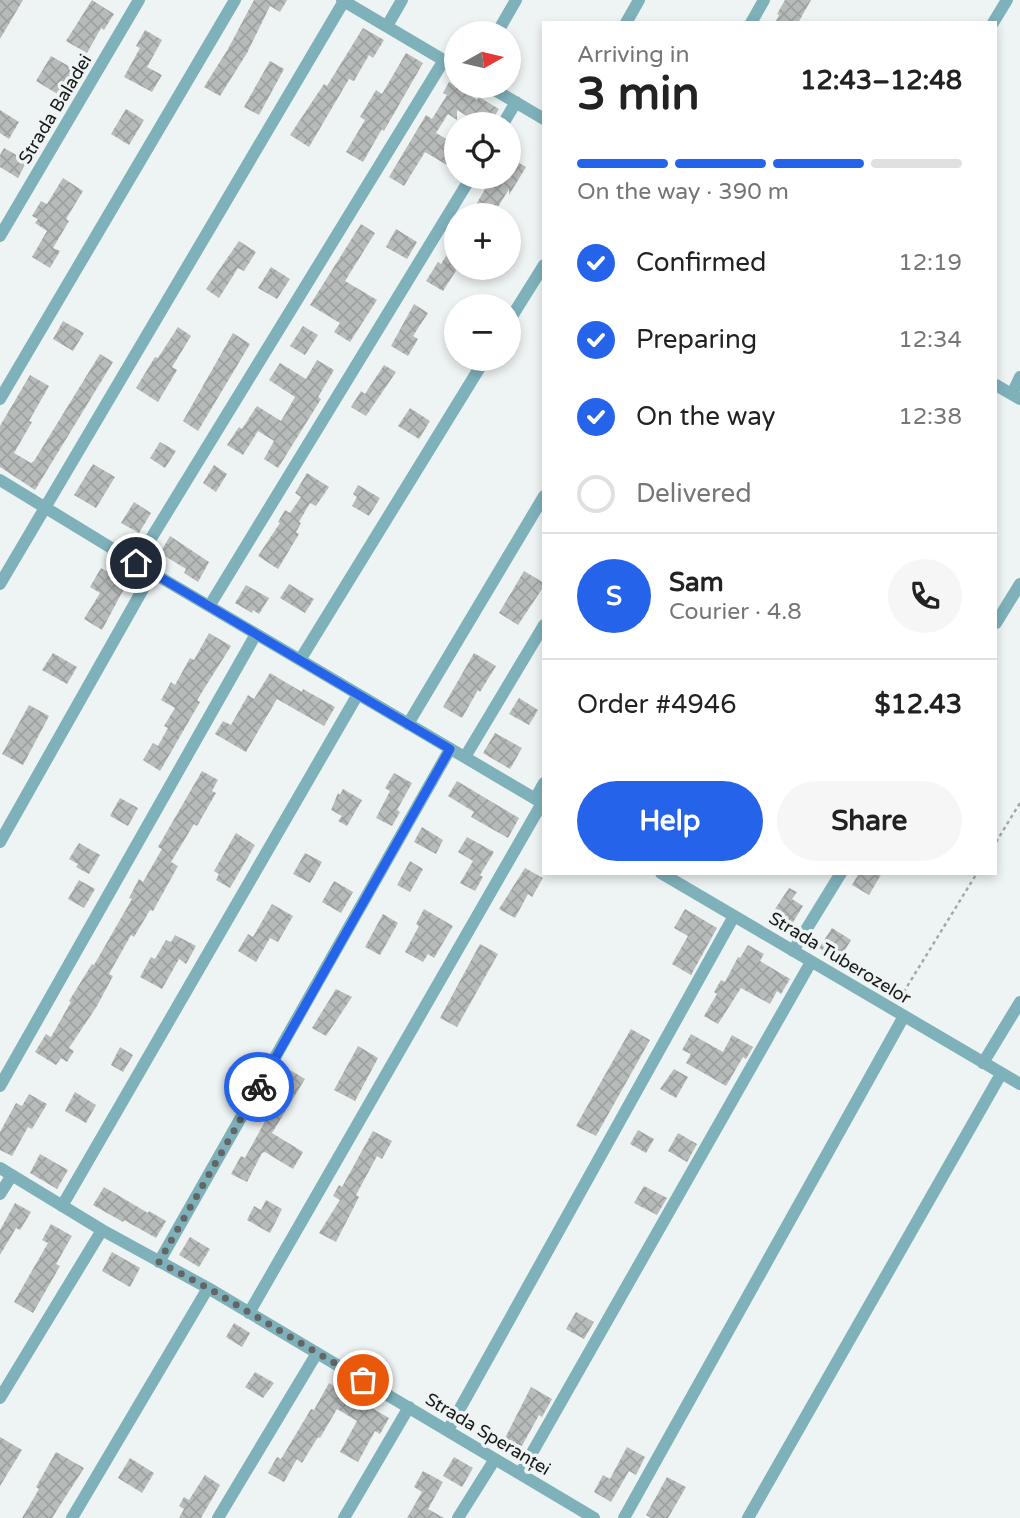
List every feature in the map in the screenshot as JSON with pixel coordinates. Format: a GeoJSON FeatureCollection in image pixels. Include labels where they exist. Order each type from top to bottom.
{"type":"FeatureCollection","features":[{"type":"Feature","properties":{"kind":"street","name":"Strada Baladei"},"geometry":{"type":"LineString","coordinates":[[0,236],[139,0]]}},
{"type":"Feature","properties":{"kind":"street"},"geometry":{"type":"LineString","coordinates":[[0,399],[235,0]]}},
{"type":"Feature","properties":{"kind":"street"},"geometry":{"type":"LineString","coordinates":[[387,26],[402,0]]}},
{"type":"Feature","properties":{"kind":"street"},"geometry":{"type":"LineString","coordinates":[[504,21],[516,0]]}},
{"type":"Feature","properties":{"kind":"street"},"geometry":{"type":"LineString","coordinates":[[627,21],[639,0]]}},
{"type":"Feature","properties":{"kind":"street"},"geometry":{"type":"LineString","coordinates":[[752,21],[764,0]]}},
{"type":"Feature","properties":{"kind":"street"},"geometry":{"type":"LineString","coordinates":[[994,21],[1007,0]]}},
{"type":"Feature","properties":{"kind":"street"},"geometry":{"type":"LineString","coordinates":[[0,584],[343,1],[444,60],[136,563]]}},
{"type":"Feature","properties":{"kind":"street"},"geometry":{"type":"LineString","coordinates":[[508,98],[542,118]]}},
{"type":"Feature","properties":{"kind":"street"},"geometry":{"type":"LineString","coordinates":[[510,112],[516,103]]}},
{"type":"Feature","properties":{"kind":"street"},"geometry":{"type":"LineString","coordinates":[[210,605],[464,189]]}},
{"type":"Feature","properties":{"kind":"street"},"geometry":{"type":"LineString","coordinates":[[521,302],[542,268]]}},
{"type":"Feature","properties":{"kind":"street"},"geometry":{"type":"LineString","coordinates":[[300,660],[478,371]]}},
{"type":"Feature","properties":{"kind":"street"},"geometry":{"type":"LineString","coordinates":[[997,386],[1016,397],[1020,377]]}},
{"type":"Feature","properties":{"kind":"street"},"geometry":{"type":"LineString","coordinates":[[0,480],[540,802],[249,1313]]}},
{"type":"Feature","properties":{"kind":"street"},"geometry":{"type":"LineString","coordinates":[[408,724],[542,499]]}},
{"type":"Feature","properties":{"kind":"street"},"geometry":{"type":"LineString","coordinates":[[0,842],[152,573]]}},
{"type":"Feature","properties":{"kind":"street"},"geometry":{"type":"LineString","coordinates":[[997,621],[1020,584]]}},
{"type":"Feature","properties":{"kind":"street"},"geometry":{"type":"LineString","coordinates":[[465,757],[542,628]]}},
{"type":"Feature","properties":{"kind":"street"},"geometry":{"type":"LineString","coordinates":[[0,1086],[256,634]]}},
{"type":"Feature","properties":{"kind":"street"},"geometry":{"type":"LineString","coordinates":[[62,1206],[358,694]]}},
{"type":"Feature","properties":{"kind":"street"},"geometry":{"type":"LineString","coordinates":[[159,1262],[450,749]]}},
{"type":"Feature","properties":{"kind":"street","name":"Strada Tuberozelor"},"geometry":{"type":"LineString","coordinates":[[664,875],[1020,1084]]}},
{"type":"Feature","properties":{"kind":"street"},"geometry":{"type":"LineString","coordinates":[[793,951],[840,875]]}},
{"type":"Feature","properties":{"kind":"street"},"geometry":{"type":"LineString","coordinates":[[448,1430],[734,916]]}},
{"type":"Feature","properties":{"kind":"street"},"geometry":{"type":"LineString","coordinates":[[520,1474],[811,962]]}},
{"type":"Feature","properties":{"kind":"street"},"geometry":{"type":"LineString","coordinates":[[983,1063],[1020,1002]]}},
{"type":"Feature","properties":{"kind":"street"},"geometry":{"type":"LineString","coordinates":[[624,1518],[898,1013]]}},
{"type":"Feature","properties":{"kind":"street"},"geometry":{"type":"LineString","coordinates":[[748,1518],[1001,1074]]}},
{"type":"Feature","properties":{"kind":"street"},"geometry":{"type":"LineString","coordinates":[[0,1194],[6,1172]]}},
{"type":"Feature","properties":{"kind":"street","name":"Strada Speranței"},"geometry":{"type":"LineString","coordinates":[[6,1172],[102,1230],[208,1288],[594,1518]]}},
{"type":"Feature","properties":{"kind":"street"},"geometry":{"type":"LineString","coordinates":[[0,1398],[102,1230]]}},
{"type":"Feature","properties":{"kind":"street"},"geometry":{"type":"LineString","coordinates":[[72,1518],[208,1288]]}},
{"type":"Feature","properties":{"kind":"street"},"geometry":{"type":"LineString","coordinates":[[218,1518],[317,1353]]}},
{"type":"Feature","properties":{"kind":"street"},"geometry":{"type":"LineString","coordinates":[[344,1518],[410,1408]]}},
{"type":"Feature","properties":{"kind":"street"},"geometry":{"type":"LineString","coordinates":[[458,1518],[495,1459]]}},
{"type":"Feature","properties":{"kind":"path"},"geometry":{"type":"LineString","coordinates":[[997,840],[1020,803]]}},
{"type":"Feature","properties":{"kind":"path"},"geometry":{"type":"LineString","coordinates":[[898,1013],[976,875]]}},
{"type":"Feature","properties":{"kind":"building"},"geometry":{"type":"Polygon","coordinates":[[[0,0],[23,0],[0,39],[0,0]]]}},
{"type":"Feature","properties":{"kind":"building"},"geometry":{"type":"Polygon","coordinates":[[[92,0],[114,14],[104,30],[101,28],[87,53],[66,41],[92,0]]]}},
{"type":"Feature","properties":{"kind":"building"},"geometry":{"type":"Polygon","coordinates":[[[254,0],[287,0],[280,12],[270,6],[247,53],[220,96],[204,87],[254,0]]]}},
{"type":"Feature","properties":{"kind":"building"},"geometry":{"type":"Polygon","coordinates":[[[785,0],[811,0],[799,21],[776,21],[779,15],[777,14],[785,0]]]}},
{"type":"Feature","properties":{"kind":"building"},"geometry":{"type":"Polygon","coordinates":[[[363,28],[384,40],[373,58],[369,55],[354,81],[349,79],[309,147],[290,135],[324,84],[327,86],[363,28]]]}},
{"type":"Feature","properties":{"kind":"building"},"geometry":{"type":"Polygon","coordinates":[[[145,30],[162,40],[147,67],[162,75],[152,92],[124,77],[140,48],[136,46],[145,30]]]}},
{"type":"Feature","properties":{"kind":"building"},"geometry":{"type":"Polygon","coordinates":[[[406,53],[423,63],[363,162],[346,152],[365,120],[360,117],[376,90],[382,94],[406,53]]]}},
{"type":"Feature","properties":{"kind":"building"},"geometry":{"type":"Polygon","coordinates":[[[51,56],[79,72],[64,98],[36,81],[51,56]]]}},
{"type":"Feature","properties":{"kind":"building"},"geometry":{"type":"Polygon","coordinates":[[[270,61],[284,69],[259,115],[244,107],[270,61]]]}},
{"type":"Feature","properties":{"kind":"building"},"geometry":{"type":"Polygon","coordinates":[[[445,98],[481,98],[499,109],[497,112],[444,112],[444,120],[436,133],[444,138],[444,163],[425,152],[404,186],[389,177],[426,115],[432,119],[445,98]]]}},
{"type":"Feature","properties":{"kind":"building"},"geometry":{"type":"Polygon","coordinates":[[[126,109],[144,120],[129,145],[111,134],[126,109]]]}},
{"type":"Feature","properties":{"kind":"building"},"geometry":{"type":"Polygon","coordinates":[[[0,110],[19,122],[9,139],[0,133],[0,110]]]}},
{"type":"Feature","properties":{"kind":"building"},"geometry":{"type":"Polygon","coordinates":[[[4,148],[27,161],[18,178],[0,167],[0,155],[4,148]]]}},
{"type":"Feature","properties":{"kind":"building"},"geometry":{"type":"Polygon","coordinates":[[[63,178],[83,191],[53,248],[60,251],[50,268],[32,257],[47,231],[35,223],[38,219],[32,216],[41,201],[47,204],[63,178]]]}},
{"type":"Feature","properties":{"kind":"building"},"geometry":{"type":"Polygon","coordinates":[[[485,189],[509,189],[500,203],[477,203],[485,189]]]}},
{"type":"Feature","properties":{"kind":"building"},"geometry":{"type":"Polygon","coordinates":[[[361,224],[375,233],[345,281],[377,300],[350,342],[334,332],[340,323],[310,305],[361,224]]]}},
{"type":"Feature","properties":{"kind":"building"},"geometry":{"type":"Polygon","coordinates":[[[396,229],[417,242],[407,259],[386,247],[396,229]]]}},
{"type":"Feature","properties":{"kind":"building"},"geometry":{"type":"Polygon","coordinates":[[[239,241],[256,252],[244,271],[238,268],[219,298],[206,289],[239,241]]]}},
{"type":"Feature","properties":{"kind":"building"},"geometry":{"type":"Polygon","coordinates":[[[444,259],[444,280],[450,280],[443,291],[426,281],[438,262],[441,264],[444,259]]]}},
{"type":"Feature","properties":{"kind":"building"},"geometry":{"type":"Polygon","coordinates":[[[271,267],[290,279],[277,299],[258,288],[271,267]]]}},
{"type":"Feature","properties":{"kind":"building"},"geometry":{"type":"Polygon","coordinates":[[[414,304],[428,313],[413,336],[418,339],[408,356],[391,346],[414,304]]]}},
{"type":"Feature","properties":{"kind":"building"},"geometry":{"type":"Polygon","coordinates":[[[63,321],[84,333],[73,351],[53,339],[63,321]]]}},
{"type":"Feature","properties":{"kind":"building"},"geometry":{"type":"Polygon","coordinates":[[[303,326],[318,335],[305,355],[290,346],[303,326]]]}},
{"type":"Feature","properties":{"kind":"building"},"geometry":{"type":"Polygon","coordinates":[[[178,327],[191,336],[172,367],[177,370],[158,402],[136,388],[178,327]]]}},
{"type":"Feature","properties":{"kind":"building"},"geometry":{"type":"Polygon","coordinates":[[[233,333],[250,344],[198,431],[183,421],[233,333]]]}},
{"type":"Feature","properties":{"kind":"building"},"geometry":{"type":"Polygon","coordinates":[[[100,354],[113,362],[35,490],[0,467],[0,426],[30,375],[49,386],[14,453],[31,463],[100,354]]]}},
{"type":"Feature","properties":{"kind":"building"},"geometry":{"type":"Polygon","coordinates":[[[317,360],[334,370],[318,397],[321,399],[278,468],[264,459],[274,441],[258,431],[243,455],[227,445],[239,427],[242,429],[257,406],[281,421],[295,397],[269,380],[280,363],[306,379],[317,360]]]}},
{"type":"Feature","properties":{"kind":"building"},"geometry":{"type":"Polygon","coordinates":[[[384,365],[396,372],[366,416],[351,407],[361,391],[365,394],[384,365]]]}},
{"type":"Feature","properties":{"kind":"building"},"geometry":{"type":"Polygon","coordinates":[[[410,408],[430,421],[419,439],[398,426],[410,408]]]}},
{"type":"Feature","properties":{"kind":"building"},"geometry":{"type":"Polygon","coordinates":[[[160,442],[176,451],[165,468],[150,458],[160,442]]]}},
{"type":"Feature","properties":{"kind":"building"},"geometry":{"type":"Polygon","coordinates":[[[93,464],[115,477],[96,508],[74,495],[93,464]]]}},
{"type":"Feature","properties":{"kind":"building"},"geometry":{"type":"Polygon","coordinates":[[[214,465],[227,474],[216,492],[203,483],[214,465]]]}},
{"type":"Feature","properties":{"kind":"building"},"geometry":{"type":"Polygon","coordinates":[[[307,473],[329,487],[316,506],[310,503],[299,522],[301,523],[296,532],[299,534],[278,569],[258,556],[280,523],[278,522],[285,510],[290,513],[301,497],[295,493],[307,473]]]}},
{"type":"Feature","properties":{"kind":"building"},"geometry":{"type":"Polygon","coordinates":[[[358,485],[380,498],[369,516],[352,506],[357,497],[353,494],[358,485]]]}},
{"type":"Feature","properties":{"kind":"building"},"geometry":{"type":"Polygon","coordinates":[[[134,502],[151,513],[139,533],[121,523],[134,502]]]}},
{"type":"Feature","properties":{"kind":"building"},"geometry":{"type":"Polygon","coordinates":[[[170,536],[209,562],[198,582],[184,573],[186,569],[160,553],[170,536]]]}},
{"type":"Feature","properties":{"kind":"building"},"geometry":{"type":"Polygon","coordinates":[[[101,568],[127,583],[102,630],[84,619],[100,593],[90,587],[101,568]]]}},
{"type":"Feature","properties":{"kind":"building"},"geometry":{"type":"Polygon","coordinates":[[[524,571],[542,582],[542,589],[518,625],[499,613],[524,571]]]}},
{"type":"Feature","properties":{"kind":"building"},"geometry":{"type":"Polygon","coordinates":[[[289,584],[314,599],[305,613],[280,598],[289,584]]]}},
{"type":"Feature","properties":{"kind":"building"},"geometry":{"type":"Polygon","coordinates":[[[246,585],[269,598],[259,614],[235,603],[246,585]]]}},
{"type":"Feature","properties":{"kind":"building"},"geometry":{"type":"Polygon","coordinates":[[[209,633],[231,646],[197,700],[200,702],[160,771],[143,760],[153,743],[158,746],[168,728],[164,726],[175,708],[161,700],[171,682],[175,685],[190,658],[194,660],[209,633]]]}},
{"type":"Feature","properties":{"kind":"building"},"geometry":{"type":"Polygon","coordinates":[[[53,653],[77,667],[67,684],[42,670],[53,653]]]}},
{"type":"Feature","properties":{"kind":"building"},"geometry":{"type":"Polygon","coordinates":[[[474,653],[496,666],[462,718],[443,707],[474,653]]]}},
{"type":"Feature","properties":{"kind":"building"},"geometry":{"type":"Polygon","coordinates":[[[270,673],[335,707],[324,726],[277,699],[246,752],[215,734],[223,721],[231,725],[248,695],[254,699],[270,673]]]}},
{"type":"Feature","properties":{"kind":"building"},"geometry":{"type":"Polygon","coordinates":[[[519,698],[538,710],[529,725],[509,714],[519,698]]]}},
{"type":"Feature","properties":{"kind":"building"},"geometry":{"type":"Polygon","coordinates":[[[29,705],[49,716],[23,765],[2,754],[29,705]]]}},
{"type":"Feature","properties":{"kind":"building"},"geometry":{"type":"Polygon","coordinates":[[[495,733],[522,748],[510,769],[483,753],[495,733]]]}},
{"type":"Feature","properties":{"kind":"building"},"geometry":{"type":"Polygon","coordinates":[[[202,771],[218,780],[212,791],[216,793],[197,826],[194,824],[171,862],[178,866],[153,911],[150,910],[134,937],[131,935],[109,974],[113,976],[97,1006],[69,1048],[74,1051],[67,1062],[61,1058],[56,1065],[35,1052],[46,1034],[51,1037],[71,1002],[69,1001],[92,964],[94,965],[132,899],[129,898],[139,879],[143,882],[162,849],[158,847],[202,771]]]}},
{"type":"Feature","properties":{"kind":"building"},"geometry":{"type":"Polygon","coordinates":[[[394,773],[412,783],[397,810],[400,812],[392,826],[376,818],[390,791],[385,788],[394,773]]]}},
{"type":"Feature","properties":{"kind":"building"},"geometry":{"type":"Polygon","coordinates":[[[457,781],[519,818],[508,838],[471,817],[474,812],[448,796],[457,781]]]}},
{"type":"Feature","properties":{"kind":"building"},"geometry":{"type":"Polygon","coordinates":[[[343,789],[362,800],[347,826],[338,821],[342,816],[331,810],[338,793],[340,795],[343,789]]]}},
{"type":"Feature","properties":{"kind":"building"},"geometry":{"type":"Polygon","coordinates":[[[120,798],[138,808],[128,826],[110,816],[120,798]]]}},
{"type":"Feature","properties":{"kind":"building"},"geometry":{"type":"Polygon","coordinates":[[[422,827],[443,840],[436,854],[414,842],[422,827]]]}},
{"type":"Feature","properties":{"kind":"building"},"geometry":{"type":"Polygon","coordinates":[[[236,833],[255,845],[230,888],[216,880],[219,874],[214,871],[236,833]]]}},
{"type":"Feature","properties":{"kind":"building"},"geometry":{"type":"Polygon","coordinates":[[[467,837],[494,852],[480,875],[483,877],[475,891],[460,883],[473,861],[458,852],[467,837]]]}},
{"type":"Feature","properties":{"kind":"building"},"geometry":{"type":"Polygon","coordinates":[[[79,843],[100,855],[89,874],[76,867],[78,864],[69,859],[79,843]]]}},
{"type":"Feature","properties":{"kind":"building"},"geometry":{"type":"Polygon","coordinates":[[[305,853],[322,862],[310,883],[293,874],[305,853]]]}},
{"type":"Feature","properties":{"kind":"building"},"geometry":{"type":"Polygon","coordinates":[[[410,861],[423,869],[410,892],[397,885],[410,861]]]}},
{"type":"Feature","properties":{"kind":"building"},"geometry":{"type":"Polygon","coordinates":[[[525,868],[543,878],[532,897],[528,894],[515,918],[499,909],[525,868]]]}},
{"type":"Feature","properties":{"kind":"building"},"geometry":{"type":"Polygon","coordinates":[[[858,875],[881,875],[869,895],[852,885],[858,875]]]}},
{"type":"Feature","properties":{"kind":"building"},"geometry":{"type":"Polygon","coordinates":[[[79,880],[95,889],[84,908],[68,899],[79,880]]]}},
{"type":"Feature","properties":{"kind":"building"},"geometry":{"type":"Polygon","coordinates":[[[334,881],[353,892],[341,913],[322,902],[334,881]]]}},
{"type":"Feature","properties":{"kind":"building"},"geometry":{"type":"Polygon","coordinates":[[[789,888],[797,892],[792,899],[803,906],[792,924],[782,917],[779,921],[771,915],[789,888]]]}},
{"type":"Feature","properties":{"kind":"building"},"geometry":{"type":"Polygon","coordinates":[[[272,904],[293,916],[278,942],[270,938],[256,962],[238,951],[248,934],[253,937],[272,904]]]}},
{"type":"Feature","properties":{"kind":"building"},"geometry":{"type":"Polygon","coordinates":[[[424,909],[453,926],[434,958],[428,954],[423,962],[405,952],[419,926],[416,924],[424,909]]]}},
{"type":"Feature","properties":{"kind":"building"},"geometry":{"type":"Polygon","coordinates":[[[685,909],[717,928],[691,975],[672,964],[688,936],[674,928],[685,909]]]}},
{"type":"Feature","properties":{"kind":"building"},"geometry":{"type":"Polygon","coordinates":[[[383,914],[398,923],[380,955],[365,947],[383,914]]]}},
{"type":"Feature","properties":{"kind":"building"},"geometry":{"type":"Polygon","coordinates":[[[832,928],[851,940],[839,960],[819,948],[832,928]]]}},
{"type":"Feature","properties":{"kind":"building"},"geometry":{"type":"Polygon","coordinates":[[[175,935],[196,946],[186,964],[179,959],[162,989],[140,977],[151,957],[155,959],[166,940],[171,942],[175,935]]]}},
{"type":"Feature","properties":{"kind":"building"},"geometry":{"type":"Polygon","coordinates":[[[480,944],[498,954],[457,1027],[440,1018],[480,944]]]}},
{"type":"Feature","properties":{"kind":"building"},"geometry":{"type":"Polygon","coordinates":[[[748,945],[764,954],[760,961],[790,979],[781,994],[777,991],[770,1004],[741,988],[718,1024],[704,1016],[717,994],[714,992],[721,980],[725,982],[738,957],[740,958],[748,945]]]}},
{"type":"Feature","properties":{"kind":"building"},"geometry":{"type":"Polygon","coordinates":[[[336,989],[352,997],[326,1036],[312,1028],[336,989]]]}},
{"type":"Feature","properties":{"kind":"building"},"geometry":{"type":"Polygon","coordinates":[[[631,1029],[650,1040],[596,1136],[576,1126],[631,1029]]]}},
{"type":"Feature","properties":{"kind":"building"},"geometry":{"type":"Polygon","coordinates":[[[691,1034],[723,1052],[732,1035],[753,1047],[746,1059],[743,1057],[726,1086],[686,1063],[691,1054],[682,1050],[691,1034]]]}},
{"type":"Feature","properties":{"kind":"building"},"geometry":{"type":"Polygon","coordinates":[[[358,1046],[378,1058],[355,1101],[334,1090],[358,1046]]]}},
{"type":"Feature","properties":{"kind":"building"},"geometry":{"type":"Polygon","coordinates":[[[120,1047],[133,1055],[123,1072],[111,1065],[120,1047]]]}},
{"type":"Feature","properties":{"kind":"building"},"geometry":{"type":"Polygon","coordinates":[[[674,1069],[688,1077],[676,1098],[660,1089],[674,1069]]]}},
{"type":"Feature","properties":{"kind":"building"},"geometry":{"type":"Polygon","coordinates":[[[290,1070],[305,1079],[272,1133],[303,1152],[293,1169],[265,1152],[262,1153],[247,1182],[231,1174],[241,1156],[245,1158],[269,1114],[266,1112],[290,1070]]]}},
{"type":"Feature","properties":{"kind":"building"},"geometry":{"type":"Polygon","coordinates":[[[75,1092],[96,1105],[86,1123],[65,1111],[75,1092]]]}},
{"type":"Feature","properties":{"kind":"building"},"geometry":{"type":"Polygon","coordinates":[[[29,1094],[47,1104],[32,1129],[28,1127],[12,1156],[0,1150],[0,1132],[16,1103],[22,1106],[29,1094]]]}},
{"type":"Feature","properties":{"kind":"building"},"geometry":{"type":"Polygon","coordinates":[[[638,1130],[654,1139],[646,1153],[630,1144],[638,1130]]]}},
{"type":"Feature","properties":{"kind":"building"},"geometry":{"type":"Polygon","coordinates":[[[373,1131],[392,1141],[382,1159],[377,1156],[356,1195],[359,1197],[336,1242],[319,1233],[340,1200],[333,1196],[339,1185],[342,1187],[373,1131]]]}},
{"type":"Feature","properties":{"kind":"building"},"geometry":{"type":"Polygon","coordinates":[[[678,1133],[697,1144],[687,1162],[668,1151],[678,1133]]]}},
{"type":"Feature","properties":{"kind":"building"},"geometry":{"type":"Polygon","coordinates":[[[40,1154],[68,1170],[57,1189],[30,1173],[40,1154]]]}},
{"type":"Feature","properties":{"kind":"building"},"geometry":{"type":"Polygon","coordinates":[[[644,1186],[667,1198],[657,1215],[634,1203],[644,1186]]]}},
{"type":"Feature","properties":{"kind":"building"},"geometry":{"type":"Polygon","coordinates":[[[104,1187],[166,1221],[156,1238],[93,1205],[104,1187]]]}},
{"type":"Feature","properties":{"kind":"building"},"geometry":{"type":"Polygon","coordinates":[[[266,1200],[282,1209],[270,1233],[247,1220],[254,1206],[261,1210],[266,1200]]]}},
{"type":"Feature","properties":{"kind":"building"},"geometry":{"type":"Polygon","coordinates":[[[15,1203],[31,1212],[20,1230],[16,1228],[0,1255],[0,1230],[15,1203]]]}},
{"type":"Feature","properties":{"kind":"building"},"geometry":{"type":"Polygon","coordinates":[[[51,1224],[72,1236],[56,1264],[60,1266],[33,1313],[14,1302],[48,1243],[42,1240],[51,1224]]]}},
{"type":"Feature","properties":{"kind":"building"},"geometry":{"type":"Polygon","coordinates":[[[190,1237],[210,1249],[199,1267],[179,1255],[190,1237]]]}},
{"type":"Feature","properties":{"kind":"building"},"geometry":{"type":"Polygon","coordinates":[[[112,1252],[140,1268],[130,1287],[102,1271],[112,1252]]]}},
{"type":"Feature","properties":{"kind":"building"},"geometry":{"type":"Polygon","coordinates":[[[576,1312],[594,1322],[584,1339],[566,1329],[576,1312]]]}},
{"type":"Feature","properties":{"kind":"building"},"geometry":{"type":"Polygon","coordinates":[[[234,1323],[250,1333],[242,1347],[226,1337],[234,1323]]]}},
{"type":"Feature","properties":{"kind":"building"},"geometry":{"type":"Polygon","coordinates":[[[255,1372],[274,1383],[263,1398],[245,1387],[255,1372]]]}},
{"type":"Feature","properties":{"kind":"building"},"geometry":{"type":"Polygon","coordinates":[[[329,1383],[389,1418],[380,1434],[375,1431],[358,1462],[340,1452],[357,1421],[337,1409],[302,1463],[297,1459],[284,1482],[268,1473],[277,1457],[281,1459],[329,1383]]]}},
{"type":"Feature","properties":{"kind":"building"},"geometry":{"type":"Polygon","coordinates":[[[531,1387],[552,1399],[542,1417],[539,1415],[519,1451],[503,1442],[531,1387]]]}},
{"type":"Feature","properties":{"kind":"building"},"geometry":{"type":"Polygon","coordinates":[[[0,1437],[22,1450],[0,1486],[0,1437]]]}},
{"type":"Feature","properties":{"kind":"building"},"geometry":{"type":"Polygon","coordinates":[[[627,1447],[645,1457],[636,1475],[629,1471],[611,1502],[594,1492],[603,1475],[610,1479],[627,1447]]]}},
{"type":"Feature","properties":{"kind":"building"},"geometry":{"type":"Polygon","coordinates":[[[56,1452],[84,1468],[52,1518],[22,1518],[39,1489],[36,1487],[56,1452]]]}},
{"type":"Feature","properties":{"kind":"building"},"geometry":{"type":"Polygon","coordinates":[[[454,1457],[473,1468],[462,1487],[443,1476],[454,1457]]]}},
{"type":"Feature","properties":{"kind":"building"},"geometry":{"type":"Polygon","coordinates":[[[130,1458],[154,1473],[142,1493],[118,1478],[130,1458]]]}},
{"type":"Feature","properties":{"kind":"building"},"geometry":{"type":"Polygon","coordinates":[[[423,1471],[443,1482],[428,1509],[444,1518],[407,1518],[422,1492],[414,1487],[423,1471]]]}},
{"type":"Feature","properties":{"kind":"building"},"geometry":{"type":"Polygon","coordinates":[[[205,1475],[220,1485],[201,1518],[179,1518],[184,1509],[179,1506],[184,1497],[189,1500],[205,1475]]]}},
{"type":"Feature","properties":{"kind":"building"},"geometry":{"type":"Polygon","coordinates":[[[667,1477],[686,1487],[668,1518],[651,1518],[646,1515],[667,1477]]]}},
{"type":"Feature","properties":{"kind":"way so far"},"geometry":{"type":"LineString","coordinates":[[259,1087],[159,1262],[363,1380]]}},
{"type":"Feature","properties":{"kind":"route"},"geometry":{"type":"LineString","coordinates":[[136,563],[450,749],[259,1087]]}}]}
